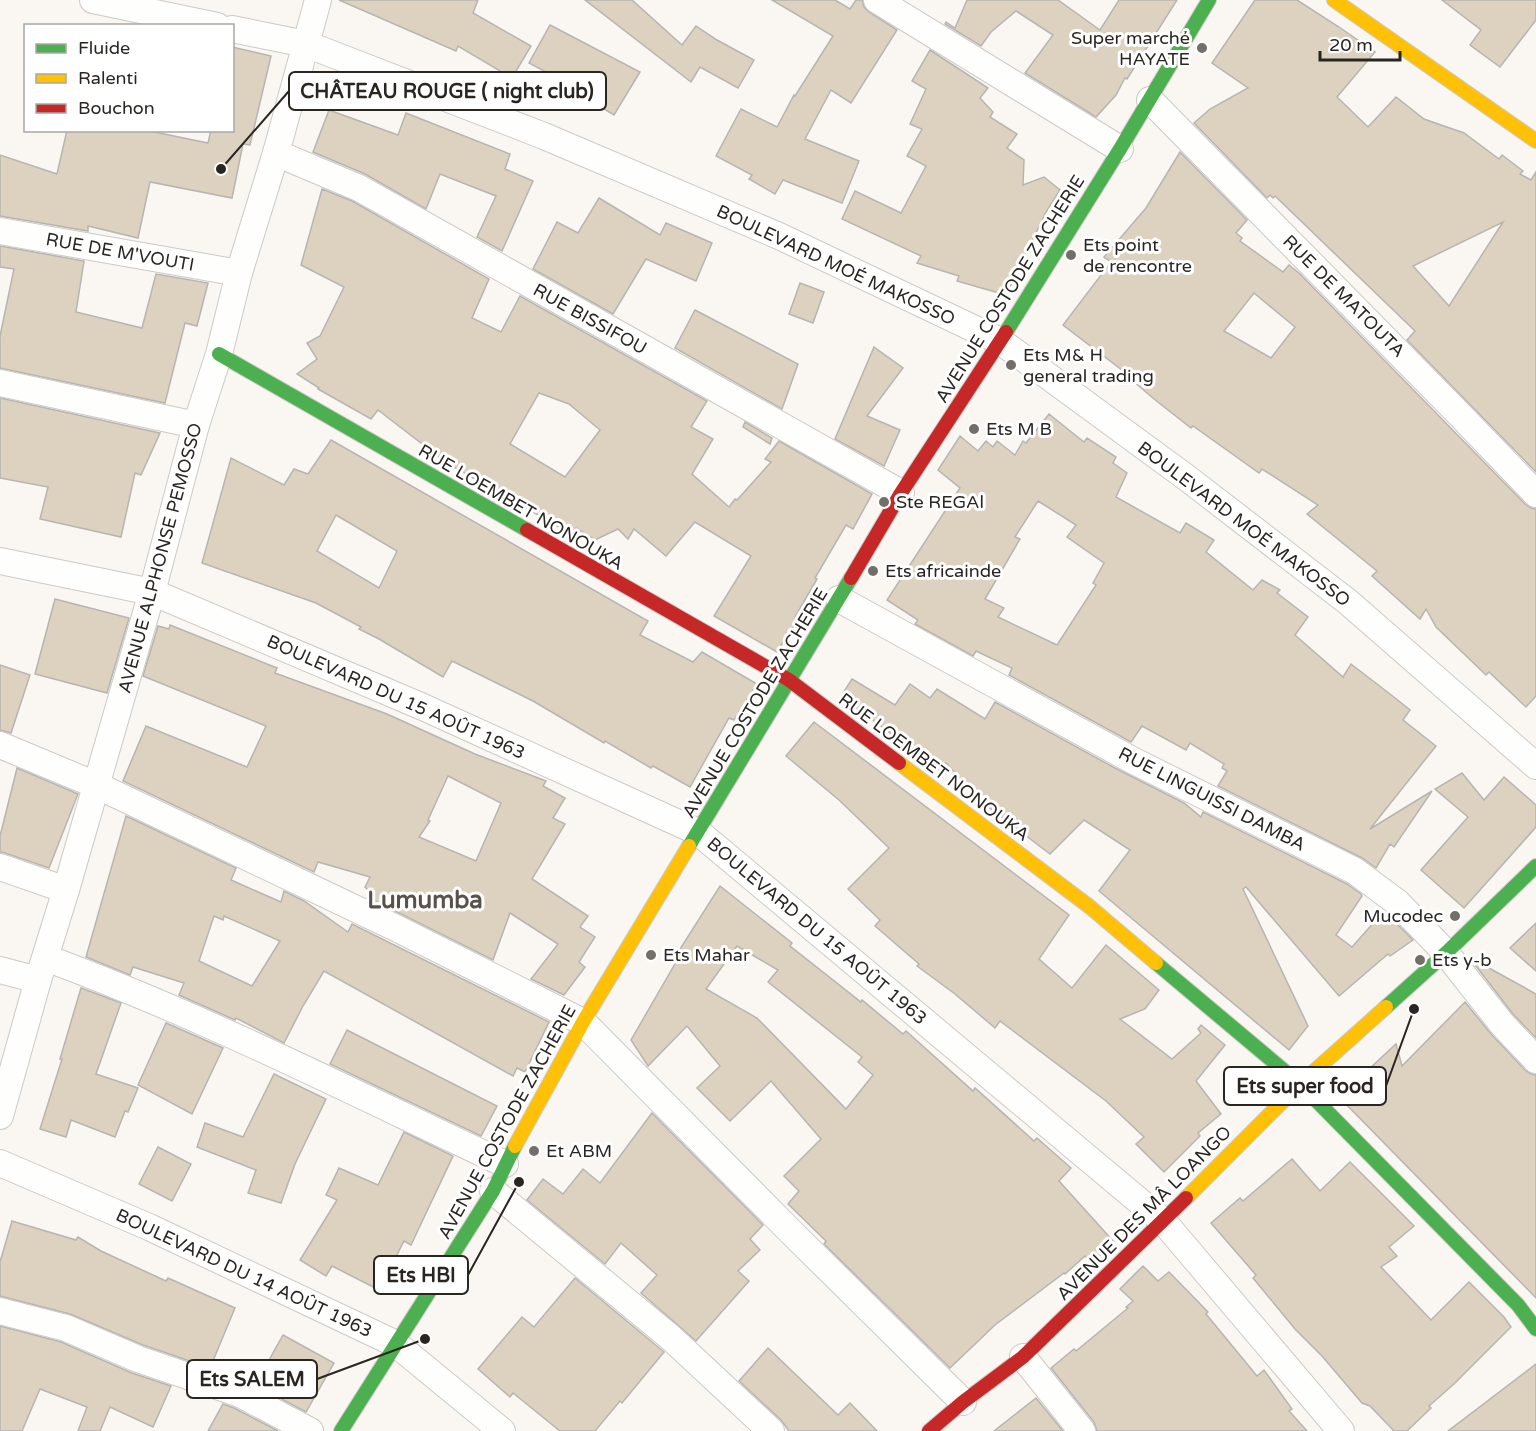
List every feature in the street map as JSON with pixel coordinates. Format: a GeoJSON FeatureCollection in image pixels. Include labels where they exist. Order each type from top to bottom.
{"type":"FeatureCollection","features":[{"type":"Feature","properties":{"kind":"street"},"geometry":{"type":"LineString","coordinates":[[93,0],[207,24]]}},
{"type":"Feature","properties":{"kind":"street","name":"AVENUE ALPHONSE PEMOSSO"},"geometry":{"type":"LineString","coordinates":[[0,1116],[152,592],[196,425],[219,354],[239,273],[276,153],[318,0]]}},
{"type":"Feature","properties":{"kind":"street"},"geometry":{"type":"LineString","coordinates":[[877,0],[1120,149]]}},
{"type":"Feature","properties":{"kind":"street","name":"AVENUE COSTODE ZACHERIE"},"geometry":{"type":"LineString","coordinates":[[341,1431],[493,1191],[583,1022],[901,493],[1000,341],[1120,149],[1209,0]]}},
{"type":"Feature","properties":{"kind":"street"},"geometry":{"type":"LineString","coordinates":[[1334,0],[1536,141]]}},
{"type":"Feature","properties":{"kind":"street","name":"BOULEVARD MOÉ MAKOSSO"},"geometry":{"type":"LineString","coordinates":[[234,29],[306,44],[544,136],[769,231],[1000,341],[1187,478],[1348,602],[1536,766]]}},
{"type":"Feature","properties":{"kind":"street","name":"RUE DE MATOUTA"},"geometry":{"type":"LineString","coordinates":[[1150,100],[1536,494]]}},
{"type":"Feature","properties":{"kind":"street","name":"RUE BISSIFOU"},"geometry":{"type":"LineString","coordinates":[[276,153],[368,193],[901,493]]}},
{"type":"Feature","properties":{"kind":"street","name":"RUE DE M'VOUTI"},"geometry":{"type":"LineString","coordinates":[[0,231],[239,273]]}},
{"type":"Feature","properties":{"kind":"street","name":"RUE LOEMBET NONOUKA"},"geometry":{"type":"LineString","coordinates":[[219,354],[789,680],[1090,907],[1300,1084],[1518,1305],[1536,1329]]}},
{"type":"Feature","properties":{"kind":"street"},"geometry":{"type":"LineString","coordinates":[[0,383],[196,425]]}},
{"type":"Feature","properties":{"kind":"street","name":"BOULEVARD DU 15 AOÛT 1963"},"geometry":{"type":"LineString","coordinates":[[0,561],[152,592],[423,707],[698,832],[1163,1221],[1341,1431]]}},
{"type":"Feature","properties":{"kind":"street","name":"RUE LINGUISSI DAMBA"},"geometry":{"type":"LineString","coordinates":[[839,598],[1132,760],[1355,871],[1398,903],[1446,953],[1502,1024],[1536,1060]]}},
{"type":"Feature","properties":{"kind":"street"},"geometry":{"type":"LineString","coordinates":[[0,745],[96,784],[396,928],[583,1022],[790,1231],[963,1401]]}},
{"type":"Feature","properties":{"kind":"street","name":"AVENUE DES MÂ LOANGO"},"geometry":{"type":"LineString","coordinates":[[929,1431],[963,1401],[1023,1357],[1300,1084],[1446,953],[1536,866]]}},
{"type":"Feature","properties":{"kind":"street"},"geometry":{"type":"LineString","coordinates":[[0,867],[66,890]]}},
{"type":"Feature","properties":{"kind":"street"},"geometry":{"type":"LineString","coordinates":[[0,970],[42,969],[106,980],[198,1019],[506,1164]]}},
{"type":"Feature","properties":{"kind":"street","name":"BOULEVARD DU 14 AOÛT 1963"},"geometry":{"type":"LineString","coordinates":[[0,1163],[149,1227],[396,1344],[502,1431]]}},
{"type":"Feature","properties":{"kind":"street"},"geometry":{"type":"LineString","coordinates":[[493,1191],[670,1337],[771,1431]]}},
{"type":"Feature","properties":{"kind":"street"},"geometry":{"type":"LineString","coordinates":[[0,1311],[66,1328],[138,1359],[240,1394],[310,1431]]}},
{"type":"Feature","properties":{"kind":"street"},"geometry":{"type":"LineString","coordinates":[[1023,1357],[1082,1431]]}},
{"type":"Feature","properties":{"kind":"building"},"geometry":{"type":"Polygon","coordinates":[[[339,0],[478,0],[473,13],[531,46],[512,78],[458,46],[456,51],[339,0]]]}},
{"type":"Feature","properties":{"kind":"building"},"geometry":{"type":"Polygon","coordinates":[[[585,0],[632,0],[682,45],[696,26],[754,60],[738,88],[700,67],[691,82],[585,0]]]}},
{"type":"Feature","properties":{"kind":"building"},"geometry":{"type":"Polygon","coordinates":[[[772,0],[835,0],[850,9],[856,0],[862,0],[869,12],[897,30],[851,103],[831,90],[805,139],[859,161],[842,203],[783,180],[775,194],[749,179],[752,175],[716,156],[741,109],[777,127],[794,95],[833,36],[772,0]]]}},
{"type":"Feature","properties":{"kind":"building"},"geometry":{"type":"Polygon","coordinates":[[[967,0],[1058,0],[1100,30],[1119,0],[1177,0],[1116,95],[1096,117],[1025,73],[1053,35],[1016,11],[991,32],[981,46],[945,24],[946,22],[955,28],[967,0]]]}},
{"type":"Feature","properties":{"kind":"building"},"geometry":{"type":"Polygon","coordinates":[[[1255,0],[1297,0],[1375,52],[1337,97],[1368,127],[1396,97],[1424,119],[1464,133],[1499,159],[1502,155],[1523,171],[1520,174],[1531,180],[1536,172],[1536,472],[1407,340],[1415,331],[1275,196],[1273,198],[1270,195],[1267,198],[1194,123],[1210,109],[1248,88],[1212,63],[1255,0]],[[1503,222],[1413,266],[1449,306],[1503,222]]]}},
{"type":"Feature","properties":{"kind":"building"},"geometry":{"type":"Polygon","coordinates":[[[1442,0],[1536,0],[1536,20],[1500,67],[1470,45],[1481,30],[1442,0]]]}},
{"type":"Feature","properties":{"kind":"building"},"geometry":{"type":"Polygon","coordinates":[[[550,25],[640,72],[614,115],[572,90],[574,87],[529,63],[550,25]]]}},
{"type":"Feature","properties":{"kind":"building"},"geometry":{"type":"Polygon","coordinates":[[[234,47],[271,56],[250,145],[243,144],[232,198],[150,182],[138,238],[88,226],[88,231],[0,216],[0,155],[57,174],[67,132],[155,132],[208,143],[211,132],[234,132],[234,47]]]}},
{"type":"Feature","properties":{"kind":"building"},"geometry":{"type":"Polygon","coordinates":[[[930,50],[988,88],[980,98],[993,112],[990,117],[1017,134],[1007,148],[1024,160],[1023,185],[1044,177],[1060,190],[1046,212],[1006,295],[957,281],[959,276],[917,263],[921,256],[842,219],[855,191],[901,213],[926,166],[907,156],[922,129],[910,124],[926,89],[912,81],[930,50]]]}},
{"type":"Feature","properties":{"kind":"building"},"geometry":{"type":"Polygon","coordinates":[[[329,110],[398,135],[406,113],[510,154],[505,169],[533,181],[502,251],[477,237],[496,196],[440,174],[426,209],[365,174],[313,152],[329,110]]]}},
{"type":"Feature","properties":{"kind":"building"},"geometry":{"type":"Polygon","coordinates":[[[1180,152],[1247,220],[1236,233],[1242,238],[1240,241],[1283,272],[1289,265],[1299,273],[1525,504],[1536,509],[1536,696],[1526,707],[1489,672],[1486,675],[1436,627],[1426,609],[1420,619],[1372,576],[1377,571],[1307,514],[1318,505],[1262,469],[1259,473],[1193,426],[1191,428],[1133,381],[1135,380],[1063,325],[1111,262],[1104,257],[1146,208],[1180,152]],[[1254,293],[1224,331],[1271,358],[1295,327],[1254,293]]]}},
{"type":"Feature","properties":{"kind":"building"},"geometry":{"type":"Polygon","coordinates":[[[322,189],[352,201],[489,279],[472,318],[501,332],[520,296],[707,401],[691,427],[713,439],[692,474],[729,507],[771,462],[765,459],[779,441],[872,494],[853,529],[846,525],[795,617],[798,619],[777,652],[714,616],[751,556],[695,522],[666,556],[634,529],[628,539],[618,529],[595,540],[576,528],[573,535],[447,463],[378,410],[371,419],[318,389],[297,374],[317,359],[307,343],[320,336],[344,287],[301,265],[322,189]],[[539,393],[510,444],[565,477],[600,430],[569,404],[539,393]]]}},
{"type":"Feature","properties":{"kind":"building"},"geometry":{"type":"Polygon","coordinates":[[[599,198],[660,235],[666,223],[712,243],[696,281],[646,259],[613,314],[533,269],[557,222],[578,233],[599,198]]]}},
{"type":"Feature","properties":{"kind":"building"},"geometry":{"type":"Polygon","coordinates":[[[0,246],[84,261],[76,312],[142,328],[156,274],[208,283],[197,326],[185,323],[165,403],[0,368],[0,336],[14,269],[0,267],[0,246]]]}},
{"type":"Feature","properties":{"kind":"building"},"geometry":{"type":"Polygon","coordinates":[[[800,283],[824,292],[813,323],[789,314],[800,283]]]}},
{"type":"Feature","properties":{"kind":"building"},"geometry":{"type":"Polygon","coordinates":[[[695,310],[798,364],[782,409],[675,348],[695,310]]]}},
{"type":"Feature","properties":{"kind":"building"},"geometry":{"type":"Polygon","coordinates":[[[874,347],[903,368],[867,416],[900,430],[884,466],[835,439],[874,347]]]}},
{"type":"Feature","properties":{"kind":"building"},"geometry":{"type":"Polygon","coordinates":[[[0,398],[160,433],[141,475],[135,473],[121,537],[40,519],[48,487],[0,478],[0,398]]]}},
{"type":"Feature","properties":{"kind":"building"},"geometry":{"type":"Polygon","coordinates":[[[1049,414],[1084,442],[1087,438],[1116,457],[1113,463],[1127,473],[1116,497],[1180,533],[1186,523],[1214,540],[1206,552],[1253,590],[1262,580],[1280,590],[1277,593],[1308,617],[1295,635],[1343,677],[1351,664],[1410,710],[1403,720],[1436,746],[1370,829],[1432,791],[1394,847],[1390,844],[1376,868],[1362,858],[1218,786],[1227,771],[1222,768],[1224,764],[1190,743],[1186,750],[1142,726],[1131,742],[1009,675],[1012,668],[976,651],[973,656],[915,624],[918,620],[887,600],[960,488],[938,470],[960,436],[978,451],[986,441],[993,447],[997,441],[1015,455],[1023,441],[1026,443],[1049,414]],[[1038,501],[1015,537],[1020,539],[985,599],[1004,608],[998,617],[1057,645],[1096,585],[1093,583],[1104,563],[1067,537],[1076,525],[1038,501]]]}},
{"type":"Feature","properties":{"kind":"building"},"geometry":{"type":"Polygon","coordinates":[[[745,422],[772,438],[770,444],[743,427],[745,422]]]}},
{"type":"Feature","properties":{"kind":"building"},"geometry":{"type":"Polygon","coordinates":[[[331,440],[648,621],[640,635],[693,662],[702,652],[757,684],[734,720],[729,718],[690,787],[653,766],[651,768],[605,741],[604,743],[533,701],[452,661],[443,677],[359,629],[361,627],[316,603],[202,563],[231,458],[284,485],[294,469],[308,474],[331,440]],[[336,515],[317,551],[379,588],[397,551],[336,515]]]}},
{"type":"Feature","properties":{"kind":"building"},"geometry":{"type":"Polygon","coordinates":[[[55,599],[129,618],[107,693],[35,674],[55,599]]]}},
{"type":"Feature","properties":{"kind":"building"},"geometry":{"type":"Polygon","coordinates":[[[170,625],[277,668],[275,673],[387,714],[475,754],[546,781],[543,786],[565,798],[553,818],[565,824],[532,879],[588,916],[580,927],[595,937],[579,962],[585,967],[564,995],[531,979],[558,944],[510,913],[493,960],[367,897],[370,892],[365,887],[370,877],[318,862],[314,872],[123,781],[146,726],[247,767],[266,726],[143,676],[158,626],[169,629],[170,625]],[[448,776],[428,820],[430,821],[419,837],[476,861],[501,803],[448,776]]]}},
{"type":"Feature","properties":{"kind":"building"},"geometry":{"type":"Polygon","coordinates":[[[0,665],[30,675],[11,733],[0,730],[0,665]]]}},
{"type":"Feature","properties":{"kind":"building"},"geometry":{"type":"Polygon","coordinates":[[[852,679],[895,705],[910,684],[930,698],[937,689],[985,719],[995,702],[1184,803],[1201,817],[1203,812],[1347,884],[1362,896],[1336,935],[1352,947],[1384,911],[1413,940],[1390,956],[1388,954],[1339,996],[1246,887],[1243,889],[1308,1026],[1289,1050],[1099,891],[1130,850],[1084,820],[1050,854],[979,800],[946,763],[939,770],[841,696],[852,679]]]}},
{"type":"Feature","properties":{"kind":"building"},"geometry":{"type":"Polygon","coordinates":[[[814,722],[1069,915],[1039,959],[1072,988],[1106,945],[1159,990],[1145,1009],[1120,1019],[1172,1059],[1201,1033],[1198,1029],[1201,1025],[1225,1045],[1196,1081],[1221,1114],[1198,1133],[1200,1136],[1164,1172],[1136,1144],[1144,1137],[1106,1101],[1000,1021],[995,1028],[917,966],[919,964],[875,926],[880,920],[848,889],[889,848],[839,800],[786,756],[814,722]]]}},
{"type":"Feature","properties":{"kind":"building"},"geometry":{"type":"Polygon","coordinates":[[[17,768],[78,794],[49,868],[0,852],[0,836],[17,768]]]}},
{"type":"Feature","properties":{"kind":"building"},"geometry":{"type":"Polygon","coordinates":[[[1462,773],[1484,800],[1504,777],[1536,805],[1536,827],[1464,908],[1421,870],[1468,817],[1435,789],[1462,773]]]}},
{"type":"Feature","properties":{"kind":"building"},"geometry":{"type":"Polygon","coordinates":[[[126,816],[236,868],[231,880],[281,902],[284,891],[304,901],[348,932],[352,924],[549,1022],[525,1072],[517,1068],[513,1076],[324,971],[284,1043],[236,1018],[235,1020],[179,995],[184,983],[133,967],[130,975],[86,957],[126,816]],[[214,916],[199,961],[252,986],[280,941],[224,916],[223,920],[214,916]]]}},
{"type":"Feature","properties":{"kind":"building"},"geometry":{"type":"Polygon","coordinates":[[[720,886],[792,943],[790,946],[861,1002],[862,1000],[903,1034],[906,1031],[973,1091],[975,1088],[1034,1141],[1037,1138],[1071,1168],[1059,1181],[1114,1242],[1093,1263],[1085,1256],[1065,1274],[995,1325],[950,1368],[824,1244],[826,1241],[788,1204],[799,1191],[784,1176],[821,1139],[771,1081],[730,1121],[697,1088],[720,1066],[687,1026],[648,1066],[631,1040],[676,962],[673,960],[720,886]],[[737,946],[706,989],[757,1018],[846,1109],[873,1075],[858,1062],[862,1057],[768,982],[778,970],[737,946]]]}},
{"type":"Feature","properties":{"kind":"building"},"geometry":{"type":"Polygon","coordinates":[[[1536,923],[1536,971],[1510,948],[1536,923]]]}},
{"type":"Feature","properties":{"kind":"building"},"geometry":{"type":"Polygon","coordinates":[[[1469,957],[1536,994],[1536,1038],[1513,1014],[1469,957]]]}},
{"type":"Feature","properties":{"kind":"building"},"geometry":{"type":"Polygon","coordinates":[[[81,988],[121,1003],[96,1074],[138,1088],[128,1112],[125,1111],[115,1137],[71,1120],[66,1137],[40,1129],[81,988]]]}},
{"type":"Feature","properties":{"kind":"building"},"geometry":{"type":"Polygon","coordinates":[[[1465,1002],[1525,1070],[1536,1075],[1536,1298],[1339,1097],[1396,1044],[1402,1066],[1465,1002]]]}},
{"type":"Feature","properties":{"kind":"building"},"geometry":{"type":"Polygon","coordinates":[[[166,1023],[223,1048],[192,1114],[138,1085],[166,1023]]]}},
{"type":"Feature","properties":{"kind":"building"},"geometry":{"type":"Polygon","coordinates":[[[347,1030],[497,1106],[481,1136],[330,1064],[347,1030]]]}},
{"type":"Feature","properties":{"kind":"building"},"geometry":{"type":"Polygon","coordinates":[[[274,1074],[326,1099],[295,1164],[281,1203],[248,1193],[256,1170],[197,1147],[205,1123],[243,1137],[274,1074]]]}},
{"type":"Feature","properties":{"kind":"building"},"geometry":{"type":"Polygon","coordinates":[[[652,1113],[763,1225],[750,1239],[760,1250],[738,1271],[749,1281],[696,1341],[641,1293],[657,1275],[621,1243],[605,1264],[527,1200],[543,1179],[563,1194],[583,1169],[600,1183],[652,1113]]]}},
{"type":"Feature","properties":{"kind":"building"},"geometry":{"type":"Polygon","coordinates":[[[404,1132],[453,1156],[411,1245],[404,1241],[379,1290],[332,1266],[326,1276],[300,1260],[337,1200],[326,1195],[339,1168],[378,1185],[404,1132]]]}},
{"type":"Feature","properties":{"kind":"building"},"geometry":{"type":"Polygon","coordinates":[[[158,1147],[191,1164],[172,1201],[139,1184],[158,1147]]]}},
{"type":"Feature","properties":{"kind":"building"},"geometry":{"type":"Polygon","coordinates":[[[1292,1159],[1320,1191],[1350,1162],[1414,1226],[1389,1247],[1397,1256],[1381,1267],[1431,1320],[1469,1282],[1511,1327],[1429,1406],[1431,1408],[1407,1431],[1394,1431],[1370,1406],[1362,1403],[1322,1356],[1295,1329],[1253,1278],[1256,1275],[1211,1223],[1240,1198],[1243,1201],[1292,1159]]]}},
{"type":"Feature","properties":{"kind":"building"},"geometry":{"type":"Polygon","coordinates":[[[12,1221],[76,1240],[78,1237],[101,1251],[166,1281],[168,1278],[235,1308],[210,1368],[143,1345],[70,1314],[0,1296],[0,1262],[12,1221]]]}},
{"type":"Feature","properties":{"kind":"building"},"geometry":{"type":"Polygon","coordinates":[[[1143,1266],[1158,1281],[1169,1272],[1208,1312],[1206,1314],[1257,1376],[1264,1370],[1292,1409],[1289,1411],[1307,1431],[1097,1431],[1094,1422],[1051,1368],[1074,1349],[1076,1351],[1128,1308],[1126,1307],[1133,1301],[1120,1289],[1143,1266]]]}},
{"type":"Feature","properties":{"kind":"building"},"geometry":{"type":"Polygon","coordinates":[[[575,1278],[664,1352],[622,1403],[620,1401],[595,1431],[560,1431],[513,1393],[510,1397],[478,1369],[522,1317],[534,1327],[575,1278]]]}},
{"type":"Feature","properties":{"kind":"building"},"geometry":{"type":"Polygon","coordinates":[[[0,1326],[61,1342],[132,1373],[171,1386],[153,1427],[110,1407],[100,1431],[78,1431],[87,1407],[40,1389],[22,1431],[0,1431],[0,1326]]]}},
{"type":"Feature","properties":{"kind":"building"},"geometry":{"type":"Polygon","coordinates":[[[283,1335],[334,1363],[306,1412],[255,1385],[283,1335]]]}},
{"type":"Feature","properties":{"kind":"building"},"geometry":{"type":"Polygon","coordinates":[[[768,1348],[838,1415],[850,1403],[877,1431],[789,1431],[781,1420],[739,1381],[768,1348]]]}},
{"type":"Feature","properties":{"kind":"building"},"geometry":{"type":"Polygon","coordinates":[[[1536,1364],[1536,1431],[1448,1431],[1536,1364]]]}},
{"type":"Feature","properties":{"kind":"building"},"geometry":{"type":"Polygon","coordinates":[[[1036,1398],[1063,1431],[994,1431],[1036,1398]]]}},
{"type":"Feature","properties":{"kind":"building"},"geometry":{"type":"Polygon","coordinates":[[[223,1404],[234,1408],[278,1431],[208,1431],[223,1404]]]}},
{"type":"Feature","properties":{"kind":"traffic: fast"},"geometry":{"type":"LineString","coordinates":[[1006,332],[1209,0]]}},
{"type":"Feature","properties":{"kind":"traffic: fast"},"geometry":{"type":"LineString","coordinates":[[219,354],[527,530]]}},
{"type":"Feature","properties":{"kind":"traffic: fast"},"geometry":{"type":"LineString","coordinates":[[689,846],[851,578]]}},
{"type":"Feature","properties":{"kind":"traffic: fast"},"geometry":{"type":"LineString","coordinates":[[1386,1007],[1536,866]]}},
{"type":"Feature","properties":{"kind":"traffic: fast"},"geometry":{"type":"LineString","coordinates":[[1156,963],[1300,1084],[1518,1305],[1536,1329]]}},
{"type":"Feature","properties":{"kind":"traffic: fast"},"geometry":{"type":"LineString","coordinates":[[341,1431],[493,1191],[515,1146]]}},
{"type":"Feature","properties":{"kind":"traffic: slow"},"geometry":{"type":"LineString","coordinates":[[1334,0],[1536,141]]}},
{"type":"Feature","properties":{"kind":"traffic: slow"},"geometry":{"type":"LineString","coordinates":[[899,763],[1090,907],[1156,963]]}},
{"type":"Feature","properties":{"kind":"traffic: slow"},"geometry":{"type":"LineString","coordinates":[[515,1146],[583,1022],[689,846]]}},
{"type":"Feature","properties":{"kind":"traffic: slow"},"geometry":{"type":"LineString","coordinates":[[1186,1198],[1300,1084],[1386,1007]]}},
{"type":"Feature","properties":{"kind":"traffic: jam"},"geometry":{"type":"LineString","coordinates":[[851,578],[901,493],[1006,332]]}},
{"type":"Feature","properties":{"kind":"traffic: jam"},"geometry":{"type":"LineString","coordinates":[[527,530],[789,680],[899,763]]}},
{"type":"Feature","properties":{"kind":"traffic: jam"},"geometry":{"type":"LineString","coordinates":[[929,1431],[1023,1357],[1186,1198]]}},
{"type":"Feature","properties":{"kind":"place","name":"Super marché HAYATE"},"geometry":{"type":"Point","coordinates":[1202,48]}},
{"type":"Feature","properties":{"kind":"place","name":"CHÂTEAU ROUGE ( night club)"},"geometry":{"type":"Point","coordinates":[221,169]}},
{"type":"Feature","properties":{"kind":"place","name":"Ets point de rencontre"},"geometry":{"type":"Point","coordinates":[1071,255]}},
{"type":"Feature","properties":{"kind":"place","name":"Ets M& H general trading"},"geometry":{"type":"Point","coordinates":[1011,365]}},
{"type":"Feature","properties":{"kind":"place","name":"Ets M B"},"geometry":{"type":"Point","coordinates":[974,429]}},
{"type":"Feature","properties":{"kind":"place","name":"Ste REGAl"},"geometry":{"type":"Point","coordinates":[884,502]}},
{"type":"Feature","properties":{"kind":"place","name":"Ets africainde"},"geometry":{"type":"Point","coordinates":[873,571]}},
{"type":"Feature","properties":{"kind":"place","name":"Mucodec"},"geometry":{"type":"Point","coordinates":[1455,916]}},
{"type":"Feature","properties":{"kind":"place","name":"Ets Mahar"},"geometry":{"type":"Point","coordinates":[651,955]}},
{"type":"Feature","properties":{"kind":"place","name":"Ets y-b"},"geometry":{"type":"Point","coordinates":[1420,960]}},
{"type":"Feature","properties":{"kind":"place","name":"Ets super food"},"geometry":{"type":"Point","coordinates":[1414,1009]}},
{"type":"Feature","properties":{"kind":"place","name":"Et ABM"},"geometry":{"type":"Point","coordinates":[534,1151]}},
{"type":"Feature","properties":{"kind":"place","name":"Ets HBI"},"geometry":{"type":"Point","coordinates":[519,1182]}},
{"type":"Feature","properties":{"kind":"place","name":"Ets SALEM"},"geometry":{"type":"Point","coordinates":[425,1339]}},
{"type":"Feature","properties":{"kind":"district","name":"Lumumba"},"geometry":{"type":"Point","coordinates":[425,900]}}]}
